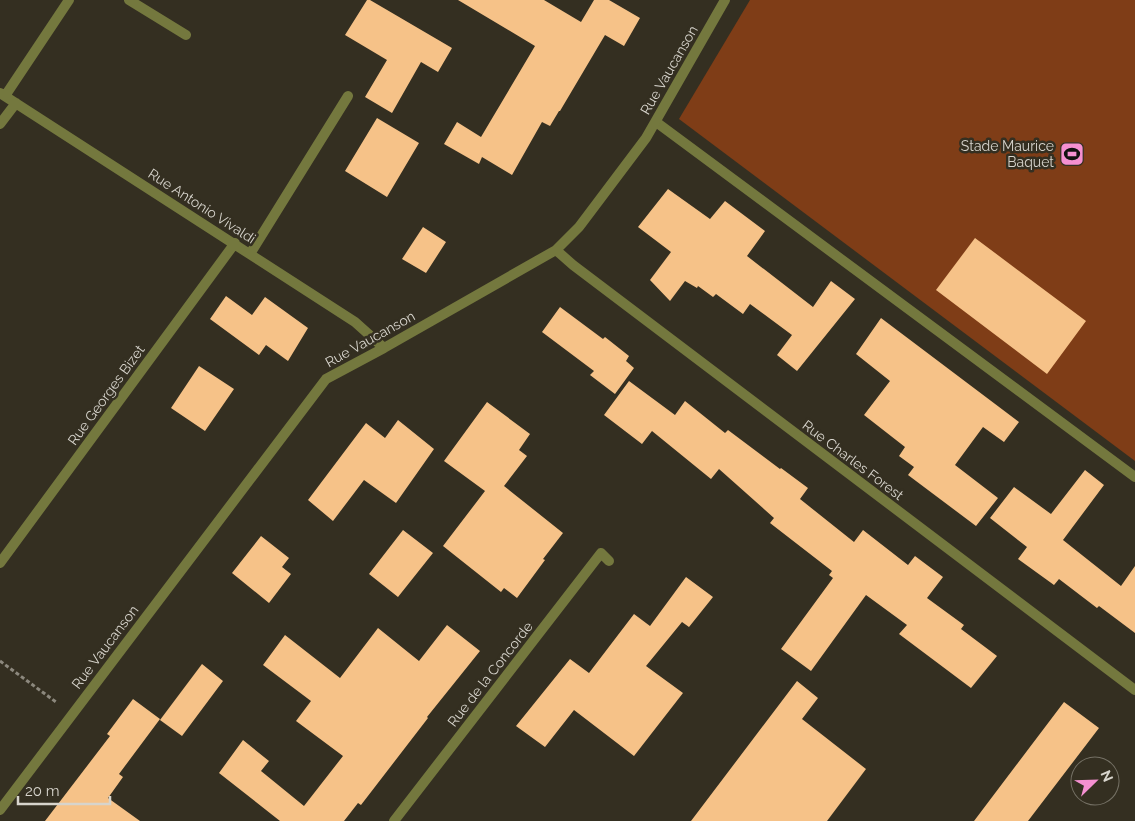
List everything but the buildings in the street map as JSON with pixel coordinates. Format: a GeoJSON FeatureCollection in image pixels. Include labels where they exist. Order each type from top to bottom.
{"type":"FeatureCollection","features":[{"type":"Feature","properties":{"kind":"street"},"geometry":{"type":"LineString","coordinates":[[2,95],[69,0]]}},
{"type":"Feature","properties":{"kind":"street"},"geometry":{"type":"LineString","coordinates":[[129,0],[186,35]]}},
{"type":"Feature","properties":{"kind":"street","name":"Rue Vaucanson"},"geometry":{"type":"LineString","coordinates":[[0,810],[326,379],[556,250],[579,227],[646,138],[725,0]]}},
{"type":"Feature","properties":{"kind":"street","name":"Rue Antonio Vivaldi"},"geometry":{"type":"LineString","coordinates":[[2,95],[355,322],[384,348]]}},
{"type":"Feature","properties":{"kind":"street"},"geometry":{"type":"LineString","coordinates":[[250,254],[348,96]]}},
{"type":"Feature","properties":{"kind":"street"},"geometry":{"type":"LineString","coordinates":[[0,124],[16,103]]}},
{"type":"Feature","properties":{"kind":"street"},"geometry":{"type":"LineString","coordinates":[[656,122],[1135,477]]}},
{"type":"Feature","properties":{"kind":"street","name":"Rue Georges Bizet"},"geometry":{"type":"LineString","coordinates":[[0,563],[234,243]]}},
{"type":"Feature","properties":{"kind":"street","name":"Rue Charles Forest"},"geometry":{"type":"LineString","coordinates":[[556,250],[573,265],[1135,690]]}},
{"type":"Feature","properties":{"kind":"street","name":"Rue de la Concorde"},"geometry":{"type":"LineString","coordinates":[[394,821],[602,553],[609,561]]}},
{"type":"Feature","properties":{"kind":"path"},"geometry":{"type":"LineString","coordinates":[[0,661],[72,713]]}},
{"type":"Feature","properties":{"kind":"shaded area"},"geometry":{"type":"Polygon","coordinates":[[[750,0],[1135,0],[1135,461],[679,119],[750,0]]]}},
{"type":"Feature","properties":{"kind":"place","name":"Stade Maurice Baquet"},"geometry":{"type":"Point","coordinates":[1072,154]}}]}
